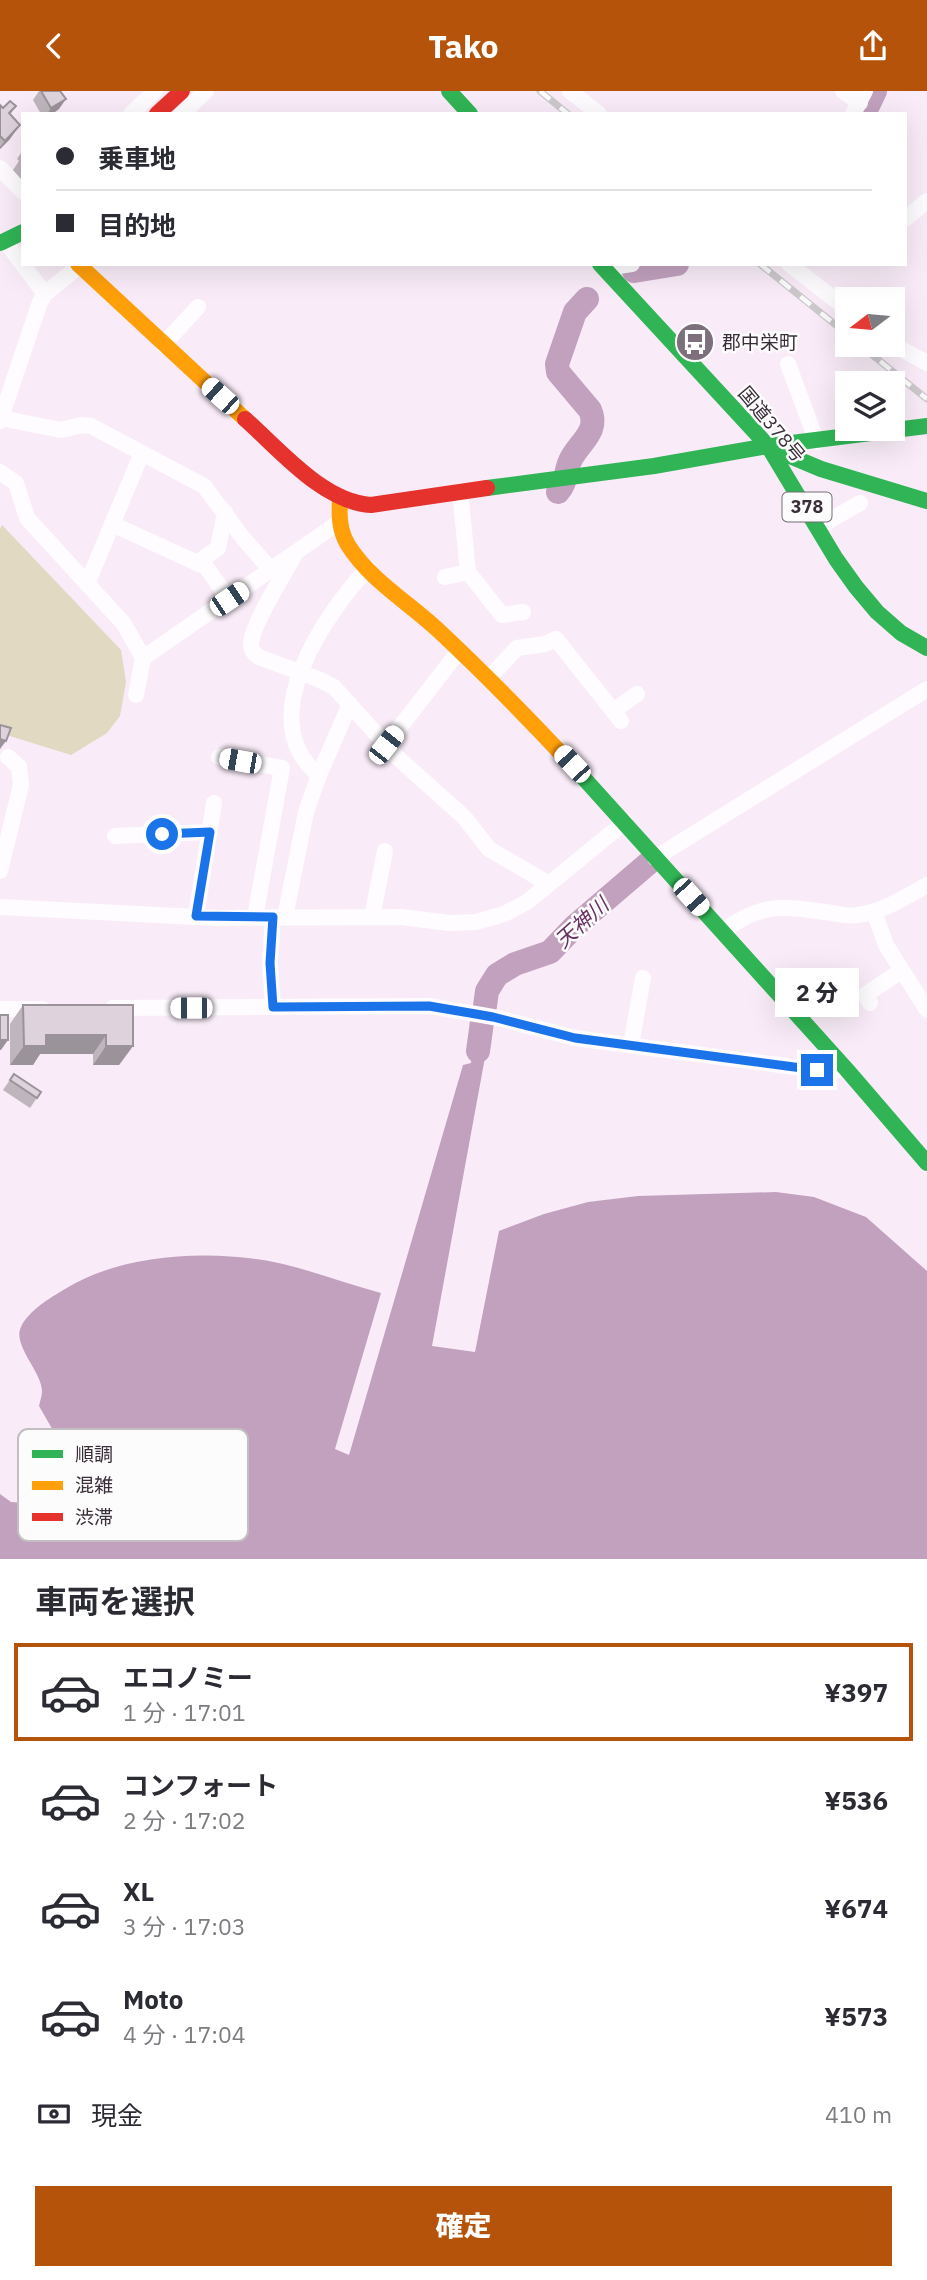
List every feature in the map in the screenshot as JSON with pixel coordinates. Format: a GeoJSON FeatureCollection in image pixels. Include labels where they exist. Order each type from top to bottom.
{"type":"FeatureCollection","features":[{"type":"Feature","properties":{"kind":"main road"},"geometry":{"type":"LineString","coordinates":[[160,112],[181,91]]}},
{"type":"Feature","properties":{"kind":"main road"},"geometry":{"type":"LineString","coordinates":[[449,91],[468,112]]}},
{"type":"Feature","properties":{"kind":"main road"},"geometry":{"type":"LineString","coordinates":[[3,242],[21,233]]}},
{"type":"Feature","properties":{"kind":"main road"},"geometry":{"type":"LineString","coordinates":[[79,266],[309,477],[340,498],[356,504],[371,505],[654,466],[768,446],[817,442],[927,426]]}},
{"type":"Feature","properties":{"kind":"main road","name":"国道378号"},"geometry":{"type":"LineString","coordinates":[[602,266],[768,446],[867,601],[889,623],[927,648]]}},
{"type":"Feature","properties":{"kind":"main road"},"geometry":{"type":"LineString","coordinates":[[768,446],[821,469],[927,501]]}},
{"type":"Feature","properties":{"kind":"main road"},"geometry":{"type":"LineString","coordinates":[[340,498],[338,523],[355,556],[536,726],[847,1070],[927,1163]]}},
{"type":"Feature","properties":{"kind":"street"},"geometry":{"type":"LineString","coordinates":[[133,112],[155,91]]}},
{"type":"Feature","properties":{"kind":"street"},"geometry":{"type":"LineString","coordinates":[[183,112],[206,91]]}},
{"type":"Feature","properties":{"kind":"street"},"geometry":{"type":"LineString","coordinates":[[844,91],[860,102]]}},
{"type":"Feature","properties":{"kind":"street"},"geometry":{"type":"LineString","coordinates":[[583,93],[597,112]]}},
{"type":"Feature","properties":{"kind":"street"},"geometry":{"type":"LineString","coordinates":[[0,168],[21,190]]}},
{"type":"Feature","properties":{"kind":"street"},"geometry":{"type":"LineString","coordinates":[[907,217],[927,201]]}},
{"type":"Feature","properties":{"kind":"street"},"geometry":{"type":"LineString","coordinates":[[3,242],[21,264]]}},
{"type":"Feature","properties":{"kind":"street"},"geometry":{"type":"LineString","coordinates":[[22,266],[45,294]]}},
{"type":"Feature","properties":{"kind":"street"},"geometry":{"type":"LineString","coordinates":[[77,266],[45,294],[40,302],[1,419],[61,430],[81,425],[91,426],[204,486],[271,570]]}},
{"type":"Feature","properties":{"kind":"street"},"geometry":{"type":"LineString","coordinates":[[792,266],[835,300]]}},
{"type":"Feature","properties":{"kind":"street"},"geometry":{"type":"LineString","coordinates":[[163,345],[198,307]]}},
{"type":"Feature","properties":{"kind":"street"},"geometry":{"type":"LineString","coordinates":[[905,351],[927,363]]}},
{"type":"Feature","properties":{"kind":"street"},"geometry":{"type":"LineString","coordinates":[[788,364],[817,442]]}},
{"type":"Feature","properties":{"kind":"street"},"geometry":{"type":"LineString","coordinates":[[87,584],[142,453]]}},
{"type":"Feature","properties":{"kind":"street"},"geometry":{"type":"LineString","coordinates":[[0,472],[16,483],[27,518],[124,624],[143,658],[136,695]]}},
{"type":"Feature","properties":{"kind":"street"},"geometry":{"type":"LineString","coordinates":[[460,491],[468,572],[502,615],[523,612]]}},
{"type":"Feature","properties":{"kind":"street"},"geometry":{"type":"LineString","coordinates":[[818,527],[860,503]]}},
{"type":"Feature","properties":{"kind":"street"},"geometry":{"type":"LineString","coordinates":[[197,563],[218,548],[225,512]]}},
{"type":"Feature","properties":{"kind":"street"},"geometry":{"type":"LineString","coordinates":[[143,658],[338,523]]}},
{"type":"Feature","properties":{"kind":"street"},"geometry":{"type":"LineString","coordinates":[[112,524],[206,567],[229,599]]}},
{"type":"Feature","properties":{"kind":"street"},"geometry":{"type":"LineString","coordinates":[[295,554],[254,630],[251,645],[253,653],[334,687],[386,745],[464,817],[489,849],[549,884]]}},
{"type":"Feature","properties":{"kind":"street"},"geometry":{"type":"LineString","coordinates":[[319,775],[309,767],[298,748],[292,723],[292,703],[300,672],[345,593],[368,568]]}},
{"type":"Feature","properties":{"kind":"street"},"geometry":{"type":"LineString","coordinates":[[445,577],[468,572]]}},
{"type":"Feature","properties":{"kind":"street"},"geometry":{"type":"LineString","coordinates":[[488,679],[517,648],[545,644],[556,639],[617,716],[637,694]]}},
{"type":"Feature","properties":{"kind":"street"},"geometry":{"type":"LineString","coordinates":[[386,745],[459,651]]}},
{"type":"Feature","properties":{"kind":"street"},"geometry":{"type":"LineString","coordinates":[[655,858],[927,689]]}},
{"type":"Feature","properties":{"kind":"street"},"geometry":{"type":"LineString","coordinates":[[273,1007],[270,963],[279,917],[306,812],[350,704]]}},
{"type":"Feature","properties":{"kind":"street"},"geometry":{"type":"LineString","coordinates":[[0,871],[21,785],[19,767],[8,757]]}},
{"type":"Feature","properties":{"kind":"street"},"geometry":{"type":"LineString","coordinates":[[219,757],[282,768],[255,917]]}},
{"type":"Feature","properties":{"kind":"street"},"geometry":{"type":"LineString","coordinates":[[196,916],[214,803]]}},
{"type":"Feature","properties":{"kind":"street"},"geometry":{"type":"LineString","coordinates":[[0,907],[196,916],[401,917],[450,923],[476,922],[527,902],[625,822]]}},
{"type":"Feature","properties":{"kind":"street"},"geometry":{"type":"LineString","coordinates":[[114,836],[210,832]]}},
{"type":"Feature","properties":{"kind":"street"},"geometry":{"type":"LineString","coordinates":[[372,917],[385,851]]}},
{"type":"Feature","properties":{"kind":"street"},"geometry":{"type":"LineString","coordinates":[[722,932],[741,917],[763,910],[786,907],[853,916],[874,912],[927,885]]}},
{"type":"Feature","properties":{"kind":"street"},"geometry":{"type":"LineString","coordinates":[[874,912],[886,945],[927,1010]]}},
{"type":"Feature","properties":{"kind":"street"},"geometry":{"type":"LineString","coordinates":[[870,1003],[865,995],[901,971]]}},
{"type":"Feature","properties":{"kind":"street"},"geometry":{"type":"LineString","coordinates":[[631,1045],[643,978]]}},
{"type":"Feature","properties":{"kind":"street"},"geometry":{"type":"LineString","coordinates":[[96,1009],[429,1006],[493,1017],[575,1038],[817,1070],[847,1070]]}},
{"type":"Feature","properties":{"kind":"street"},"geometry":{"type":"LineString","coordinates":[[0,1009],[56,1009]]}},
{"type":"Feature","properties":{"kind":"shaded area"},"geometry":{"type":"Polygon","coordinates":[[[2,525],[121,650],[126,682],[120,716],[107,733],[71,755],[0,733],[2,525]]]}},
{"type":"Feature","properties":{"kind":"shaded area"},"geometry":{"type":"Polygon","coordinates":[[[473,1050],[486,1052],[432,1346],[475,1352],[499,1231],[544,1214],[588,1202],[638,1196],[776,1192],[814,1197],[866,1217],[927,1271],[927,1559],[0,1559],[0,1494],[11,1502],[18,1502],[18,1541],[248,1541],[248,1429],[52,1429],[39,1406],[41,1384],[20,1342],[21,1327],[34,1310],[53,1296],[115,1267],[171,1257],[229,1256],[283,1264],[381,1293],[335,1449],[349,1455],[463,1065],[471,1063],[473,1050]]]}},
{"type":"Feature","properties":{"kind":"building"},"geometry":{"type":"Polygon","coordinates":[[[41,91],[60,91],[66,99],[51,108],[41,91]]]}},
{"type":"Feature","properties":{"kind":"building"},"geometry":{"type":"Polygon","coordinates":[[[10,101],[16,106],[9,113],[20,125],[5,141],[0,136],[0,105],[3,108],[10,101]]]}},
{"type":"Feature","properties":{"kind":"building"},"geometry":{"type":"Polygon","coordinates":[[[0,725],[11,728],[6,741],[0,739],[0,725]]]}},
{"type":"Feature","properties":{"kind":"building"},"geometry":{"type":"Polygon","coordinates":[[[23,1005],[133,1005],[133,1046],[106,1046],[106,1035],[46,1035],[46,1046],[24,1046],[23,1005]]]}},
{"type":"Feature","properties":{"kind":"building"},"geometry":{"type":"Polygon","coordinates":[[[0,1015],[8,1015],[8,1040],[0,1040],[0,1015]]]}},
{"type":"Feature","properties":{"kind":"building"},"geometry":{"type":"Polygon","coordinates":[[[14,1074],[41,1092],[37,1098],[10,1080],[14,1074]]]}},
{"type":"Feature","properties":{"kind":"waterway"},"geometry":{"type":"LineString","coordinates":[[865,112],[875,91]]}},
{"type":"Feature","properties":{"kind":"waterway"},"geometry":{"type":"LineString","coordinates":[[634,271],[665,266]]}},
{"type":"Feature","properties":{"kind":"waterway"},"geometry":{"type":"LineString","coordinates":[[558,492],[570,461],[592,425],[590,410],[558,372],[557,364],[575,312],[587,299]]}},
{"type":"Feature","properties":{"kind":"waterway","name":"天神川"},"geometry":{"type":"LineString","coordinates":[[485,1006],[487,991],[497,975],[515,964],[550,952],[575,926],[651,861]]}},
{"type":"Feature","properties":{"kind":"waterway","name":"天神川"},"geometry":{"type":"LineString","coordinates":[[478,1051],[482,1022]]}},
{"type":"Feature","properties":{"kind":"railway"},"geometry":{"type":"LineString","coordinates":[[540,91],[566,112]]}},
{"type":"Feature","properties":{"kind":"railway"},"geometry":{"type":"LineString","coordinates":[[762,266],[835,324]]}},
{"type":"Feature","properties":{"kind":"railway"},"geometry":{"type":"LineString","coordinates":[[875,357],[927,399]]}},
{"type":"Feature","properties":{"kind":"traffic: fast"},"geometry":{"type":"LineString","coordinates":[[449,91],[468,112]]}},
{"type":"Feature","properties":{"kind":"traffic: fast"},"geometry":{"type":"LineString","coordinates":[[0,243],[21,233]]}},
{"type":"Feature","properties":{"kind":"traffic: fast"},"geometry":{"type":"LineString","coordinates":[[602,266],[768,446],[836,559],[877,612],[901,633],[927,648]]}},
{"type":"Feature","properties":{"kind":"traffic: fast"},"geometry":{"type":"LineString","coordinates":[[487,488],[654,466],[768,446],[927,426]]}},
{"type":"Feature","properties":{"kind":"traffic: fast"},"geometry":{"type":"LineString","coordinates":[[771,448],[821,469],[927,501]]}},
{"type":"Feature","properties":{"kind":"traffic: fast"},"geometry":{"type":"LineString","coordinates":[[571,764],[847,1070],[927,1163]]}},
{"type":"Feature","properties":{"kind":"traffic: slow"},"geometry":{"type":"LineString","coordinates":[[80,266],[245,419]]}},
{"type":"Feature","properties":{"kind":"traffic: slow"},"geometry":{"type":"LineString","coordinates":[[340,498],[341,528],[357,558],[378,580],[455,646],[571,764]]}},
{"type":"Feature","properties":{"kind":"traffic: jam"},"geometry":{"type":"LineString","coordinates":[[159,112],[182,91]]}},
{"type":"Feature","properties":{"kind":"traffic: jam"},"geometry":{"type":"LineString","coordinates":[[245,419],[303,473],[336,495],[353,502],[371,505],[487,488]]}},
{"type":"Feature","properties":{"kind":"place","name":"郡中栄町"},"geometry":{"type":"Point","coordinates":[695,342]}},
{"type":"Feature","properties":{"kind":"route"},"geometry":{"type":"LineString","coordinates":[[162,834],[210,832],[196,916],[273,917],[270,963],[273,1007],[429,1006],[493,1017],[575,1038],[817,1070]]}}]}
